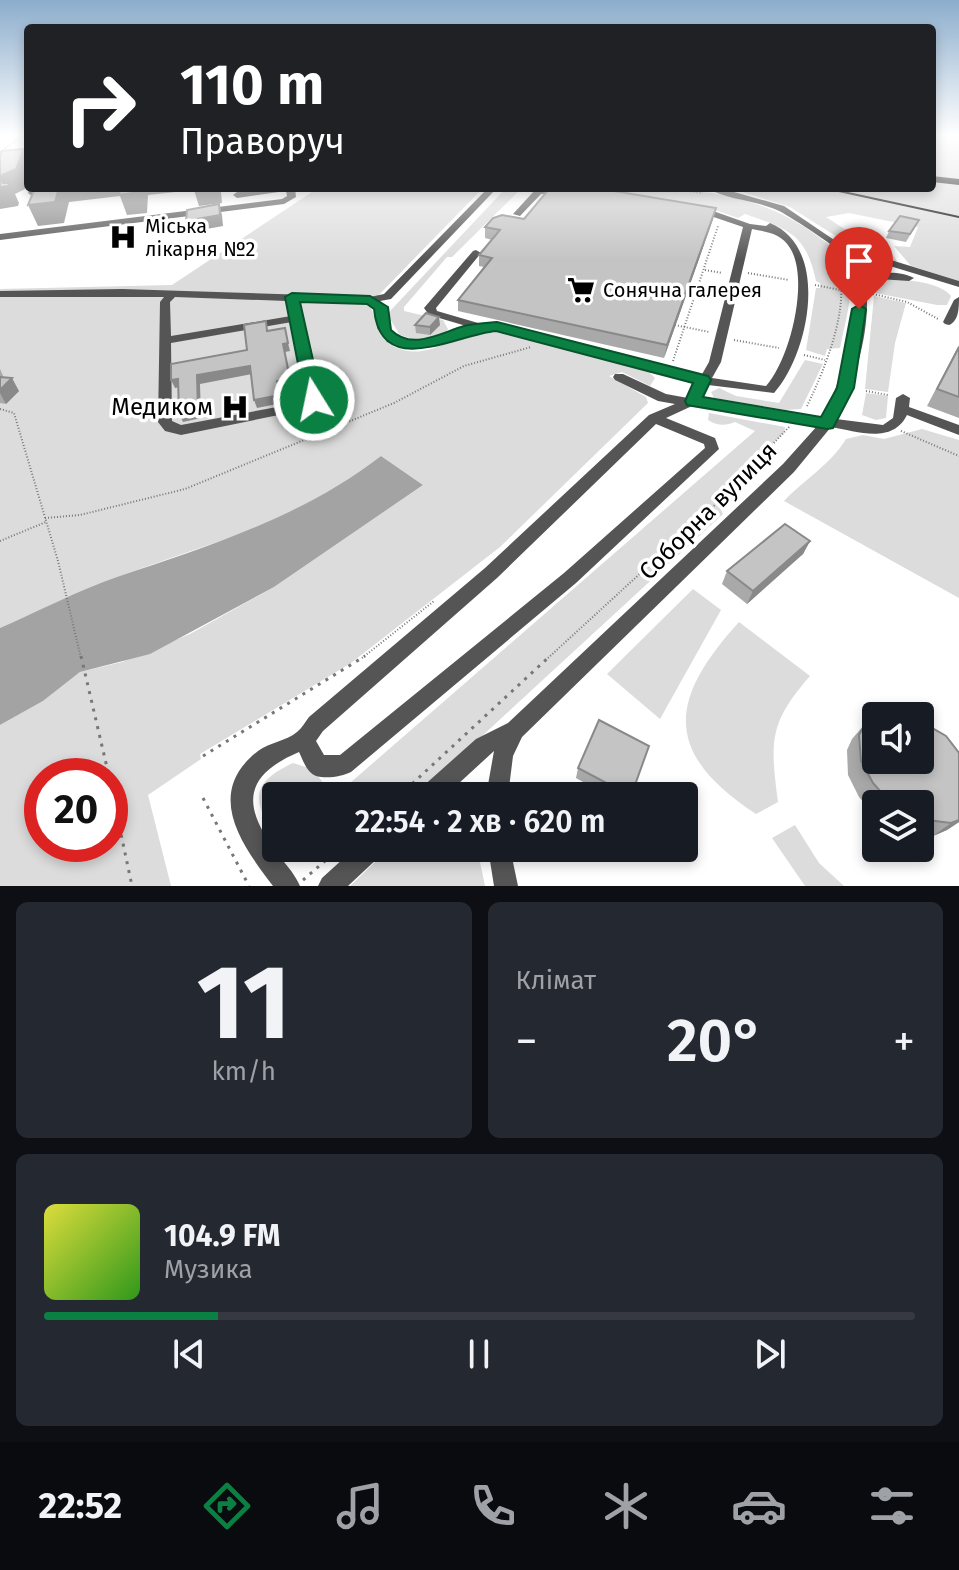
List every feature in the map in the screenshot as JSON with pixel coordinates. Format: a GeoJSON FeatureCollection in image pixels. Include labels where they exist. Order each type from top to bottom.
{"type":"FeatureCollection","features":[{"type":"Feature","properties":{"kind":"main road"},"geometry":{"type":"LineString","coordinates":[[936,179],[959,182]]}},
{"type":"Feature","properties":{"kind":"street"},"geometry":{"type":"LineString","coordinates":[[22,197],[30,192]]}},
{"type":"Feature","properties":{"kind":"street"},"geometry":{"type":"LineString","coordinates":[[237,195],[260,192]]}},
{"type":"Feature","properties":{"kind":"street"},"geometry":{"type":"LineString","coordinates":[[0,237],[284,201],[292,197],[291,192]]}},
{"type":"Feature","properties":{"kind":"street"},"geometry":{"type":"LineString","coordinates":[[0,294],[172,294],[370,300],[387,297],[489,192]]}},
{"type":"Feature","properties":{"kind":"street"},"geometry":{"type":"LineString","coordinates":[[517,214],[538,192]]}},
{"type":"Feature","properties":{"kind":"street"},"geometry":{"type":"LineString","coordinates":[[714,192],[781,208],[841,247],[854,258],[861,270],[860,288]]}},
{"type":"Feature","properties":{"kind":"street"},"geometry":{"type":"LineString","coordinates":[[693,207],[722,214],[748,226],[778,231]]}},
{"type":"Feature","properties":{"kind":"street"},"geometry":{"type":"LineString","coordinates":[[476,253],[430,308],[433,313],[702,380],[772,389],[791,351],[804,283],[798,253],[778,231],[766,224]]}},
{"type":"Feature","properties":{"kind":"street"},"geometry":{"type":"LineString","coordinates":[[288,886],[248,833],[240,812],[244,784],[264,759],[304,740],[316,724],[491,573],[654,418],[693,401],[702,380],[715,362],[748,226]]}},
{"type":"Feature","properties":{"kind":"street"},"geometry":{"type":"LineString","coordinates":[[841,247],[959,284]]}},
{"type":"Feature","properties":{"kind":"street"},"geometry":{"type":"LineString","coordinates":[[854,258],[959,292]]}},
{"type":"Feature","properties":{"kind":"street"},"geometry":{"type":"LineString","coordinates":[[860,288],[877,276],[909,278]]}},
{"type":"Feature","properties":{"kind":"street","name":"Соборна вулиця"},"geometry":{"type":"LineString","coordinates":[[506,726],[691,564],[827,424],[845,388],[860,288]]}},
{"type":"Feature","properties":{"kind":"street"},"geometry":{"type":"LineString","coordinates":[[172,294],[165,302],[165,422],[170,428],[181,430],[308,405],[314,400],[292,297]]}},
{"type":"Feature","properties":{"kind":"street"},"geometry":{"type":"LineString","coordinates":[[370,300],[381,307],[384,331],[393,341],[438,343],[481,326]]}},
{"type":"Feature","properties":{"kind":"street"},"geometry":{"type":"LineString","coordinates":[[944,321],[959,300]]}},
{"type":"Feature","properties":{"kind":"street"},"geometry":{"type":"LineString","coordinates":[[165,340],[297,318]]}},
{"type":"Feature","properties":{"kind":"street"},"geometry":{"type":"LineString","coordinates":[[619,377],[663,398],[882,430],[892,427],[903,403],[959,430]]}},
{"type":"Feature","properties":{"kind":"street"},"geometry":{"type":"LineString","coordinates":[[304,740],[318,766],[344,765],[570,578],[712,449],[710,441],[654,418]]}},
{"type":"Feature","properties":{"kind":"street"},"geometry":{"type":"LineString","coordinates":[[444,782],[506,726]]}},
{"type":"Feature","properties":{"kind":"street"},"geometry":{"type":"LineString","coordinates":[[499,782],[506,726]]}},
{"type":"Feature","properties":{"kind":"street"},"geometry":{"type":"LineString","coordinates":[[330,886],[357,862]]}},
{"type":"Feature","properties":{"kind":"street"},"geometry":{"type":"LineString","coordinates":[[502,862],[506,886]]}},
{"type":"Feature","properties":{"kind":"path"},"geometry":{"type":"LineString","coordinates":[[682,363],[673,361],[722,214]]}},
{"type":"Feature","properties":{"kind":"path"},"geometry":{"type":"LineString","coordinates":[[702,250],[710,252]]}},
{"type":"Feature","properties":{"kind":"path"},"geometry":{"type":"LineString","coordinates":[[805,410],[826,361],[841,290],[841,270],[828,251]]}},
{"type":"Feature","properties":{"kind":"path"},"geometry":{"type":"LineString","coordinates":[[704,270],[738,271],[841,290]]}},
{"type":"Feature","properties":{"kind":"path"},"geometry":{"type":"LineString","coordinates":[[860,288],[907,302],[944,321]]}},
{"type":"Feature","properties":{"kind":"path"},"geometry":{"type":"LineString","coordinates":[[675,325],[826,361]]}},
{"type":"Feature","properties":{"kind":"path"},"geometry":{"type":"LineString","coordinates":[[0,541],[45,520],[80,515],[185,489],[374,412],[464,366],[515,349],[557,342]]}},
{"type":"Feature","properties":{"kind":"path"},"geometry":{"type":"LineString","coordinates":[[866,391],[903,403]]}},
{"type":"Feature","properties":{"kind":"path"},"geometry":{"type":"LineString","coordinates":[[0,409],[14,413],[58,567],[105,758]]}},
{"type":"Feature","properties":{"kind":"path"},"geometry":{"type":"LineString","coordinates":[[414,782],[754,467],[790,430],[785,423]]}},
{"type":"Feature","properties":{"kind":"path"},"geometry":{"type":"LineString","coordinates":[[892,427],[959,456]]}},
{"type":"Feature","properties":{"kind":"path"},"geometry":{"type":"LineString","coordinates":[[203,756],[349,669],[436,599]]}},
{"type":"Feature","properties":{"kind":"path"},"geometry":{"type":"LineString","coordinates":[[491,712],[506,726]]}},
{"type":"Feature","properties":{"kind":"path"},"geometry":{"type":"LineString","coordinates":[[203,798],[249,886]]}},
{"type":"Feature","properties":{"kind":"path"},"geometry":{"type":"LineString","coordinates":[[127,862],[132,886]]}},
{"type":"Feature","properties":{"kind":"path"},"geometry":{"type":"LineString","coordinates":[[296,886],[324,862]]}},
{"type":"Feature","properties":{"kind":"shaded area"},"geometry":{"type":"Polygon","coordinates":[[[936,177],[959,177],[959,281],[911,266],[894,246],[910,247],[918,227],[849,213],[826,217],[869,245],[886,246],[895,262],[858,250],[790,207],[743,192],[936,192],[936,177]]]}},
{"type":"Feature","properties":{"kind":"shaded area"},"geometry":{"type":"Polygon","coordinates":[[[312,192],[479,192],[369,305],[387,342],[416,352],[470,334],[496,332],[645,368],[655,378],[650,386],[622,372],[609,376],[646,397],[648,403],[500,547],[351,663],[200,754],[201,759],[148,795],[171,886],[0,886],[0,725],[43,701],[80,672],[122,662],[190,634],[274,587],[423,485],[381,456],[352,479],[287,514],[113,579],[0,628],[0,289],[172,285],[312,192]]]}},
{"type":"Feature","properties":{"kind":"shaded area"},"geometry":{"type":"Polygon","coordinates":[[[502,192],[518,192],[452,257],[447,257],[404,307],[404,311],[443,320],[448,329],[444,336],[419,341],[400,335],[388,316],[502,192]]]}},
{"type":"Feature","properties":{"kind":"shaded area"},"geometry":{"type":"Polygon","coordinates":[[[605,192],[703,192],[732,197],[789,218],[816,235],[839,254],[850,279],[850,299],[840,348],[827,349],[825,356],[806,350],[816,288],[820,288],[820,283],[816,281],[807,252],[793,235],[745,214],[738,218],[715,210],[605,192]]]}},
{"type":"Feature","properties":{"kind":"shaded area"},"geometry":{"type":"Polygon","coordinates":[[[890,279],[931,285],[951,296],[947,305],[937,305],[875,293],[876,281],[890,279]]]}},
{"type":"Feature","properties":{"kind":"shaded area"},"geometry":{"type":"Polygon","coordinates":[[[874,296],[906,303],[895,343],[888,392],[865,389],[874,296]]]}},
{"type":"Feature","properties":{"kind":"shaded area"},"geometry":{"type":"Polygon","coordinates":[[[805,360],[823,364],[801,409],[786,410],[714,398],[711,392],[719,388],[736,396],[779,403],[805,360]]]}},
{"type":"Feature","properties":{"kind":"shaded area"},"geometry":{"type":"Polygon","coordinates":[[[866,393],[888,396],[886,418],[876,420],[862,415],[866,393]]]}},
{"type":"Feature","properties":{"kind":"shaded area"},"geometry":{"type":"Polygon","coordinates":[[[709,413],[785,427],[784,433],[715,497],[723,514],[432,782],[351,782],[755,431],[735,422],[725,425],[708,420],[709,413]]]}},
{"type":"Feature","properties":{"kind":"shaded area"},"geometry":{"type":"Polygon","coordinates":[[[922,429],[959,440],[959,598],[784,501],[825,464],[846,439],[863,435],[884,439],[922,429]]]}},
{"type":"Feature","properties":{"kind":"shaded area"},"geometry":{"type":"Polygon","coordinates":[[[381,456],[423,485],[274,587],[150,654],[80,672],[43,701],[0,725],[0,628],[102,583],[255,527],[320,496],[381,456]]]}},
{"type":"Feature","properties":{"kind":"shaded area"},"geometry":{"type":"Polygon","coordinates":[[[693,589],[721,610],[660,719],[607,674],[693,589]]]}},
{"type":"Feature","properties":{"kind":"shaded area"},"geometry":{"type":"Polygon","coordinates":[[[739,622],[810,676],[787,707],[776,734],[774,763],[778,802],[756,814],[704,769],[691,747],[686,724],[689,701],[699,676],[739,622]]]}},
{"type":"Feature","properties":{"kind":"shaded area"},"geometry":{"type":"Polygon","coordinates":[[[293,763],[312,769],[323,782],[266,782],[293,763]]]}},
{"type":"Feature","properties":{"kind":"shaded area"},"geometry":{"type":"Polygon","coordinates":[[[262,786],[262,813],[259,803],[262,786]]]}},
{"type":"Feature","properties":{"kind":"shaded area"},"geometry":{"type":"Polygon","coordinates":[[[795,825],[819,863],[844,886],[805,886],[772,838],[795,825]]]}},
{"type":"Feature","properties":{"kind":"shaded area"},"geometry":{"type":"Polygon","coordinates":[[[375,862],[480,862],[485,886],[350,886],[375,862]]]}},
{"type":"Feature","properties":{"kind":"building"},"geometry":{"type":"Polygon","coordinates":[[[33,192],[58,192],[55,202],[28,205],[33,192]]]}},
{"type":"Feature","properties":{"kind":"building","name":"Сонячна галерея"},"geometry":{"type":"Polygon","coordinates":[[[547,192],[620,192],[716,208],[667,345],[458,300],[492,258],[479,255],[500,230],[485,227],[493,218],[502,215],[524,219],[547,192]]]}},
{"type":"Feature","properties":{"kind":"building"},"geometry":{"type":"Polygon","coordinates":[[[219,204],[220,215],[186,221],[187,210],[219,204]]]}},
{"type":"Feature","properties":{"kind":"building"},"geometry":{"type":"Polygon","coordinates":[[[900,216],[919,220],[910,234],[889,231],[900,216]]]}},
{"type":"Feature","properties":{"kind":"building"},"geometry":{"type":"Polygon","coordinates":[[[426,313],[439,317],[430,327],[415,325],[426,313]]]}},
{"type":"Feature","properties":{"kind":"building","name":"Медиком"},"geometry":{"type":"Polygon","coordinates":[[[266,321],[267,331],[285,328],[288,343],[283,344],[290,379],[277,381],[280,395],[254,400],[250,366],[197,375],[198,410],[179,413],[178,379],[171,380],[171,364],[247,350],[244,325],[266,321]]]}},
{"type":"Feature","properties":{"kind":"building"},"geometry":{"type":"Polygon","coordinates":[[[959,347],[959,397],[937,389],[959,347]]]}},
{"type":"Feature","properties":{"kind":"building"},"geometry":{"type":"Polygon","coordinates":[[[0,377],[12,378],[0,390],[0,377]]]}},
{"type":"Feature","properties":{"kind":"building"},"geometry":{"type":"Polygon","coordinates":[[[785,524],[810,541],[753,591],[727,571],[785,524]]]}},
{"type":"Feature","properties":{"kind":"building"},"geometry":{"type":"Polygon","coordinates":[[[599,720],[649,746],[636,782],[604,782],[578,768],[599,720]]]}},
{"type":"Feature","properties":{"kind":"building"},"geometry":{"type":"Polygon","coordinates":[[[934,729],[946,736],[959,753],[959,820],[951,823],[934,821],[934,790],[879,790],[868,774],[934,774],[934,729]]]}},
{"type":"Feature","properties":{"kind":"building"},"geometry":{"type":"Polygon","coordinates":[[[862,730],[862,763],[861,761],[859,735],[862,730]]]}},
{"type":"Feature","properties":{"kind":"tram line"},"geometry":{"type":"LineString","coordinates":[[843,192],[959,217]]}},
{"type":"Feature","properties":{"kind":"place","name":"Міська лікарня №2"},"geometry":{"type":"Point","coordinates":[123,237]}},
{"type":"Feature","properties":{"kind":"place","name":"Сонячна галерея"},"geometry":{"type":"Point","coordinates":[581,290]}},
{"type":"Feature","properties":{"kind":"place","name":"Медиком"},"geometry":{"type":"Point","coordinates":[235,407]}},
{"type":"Feature","properties":{"kind":"route"},"geometry":{"type":"LineString","coordinates":[[314,400],[292,297],[370,300],[381,307],[379,318],[384,331],[393,341],[423,345],[438,343],[481,326],[497,327],[702,380],[693,401],[827,424],[845,388],[859,309]]}}]}
